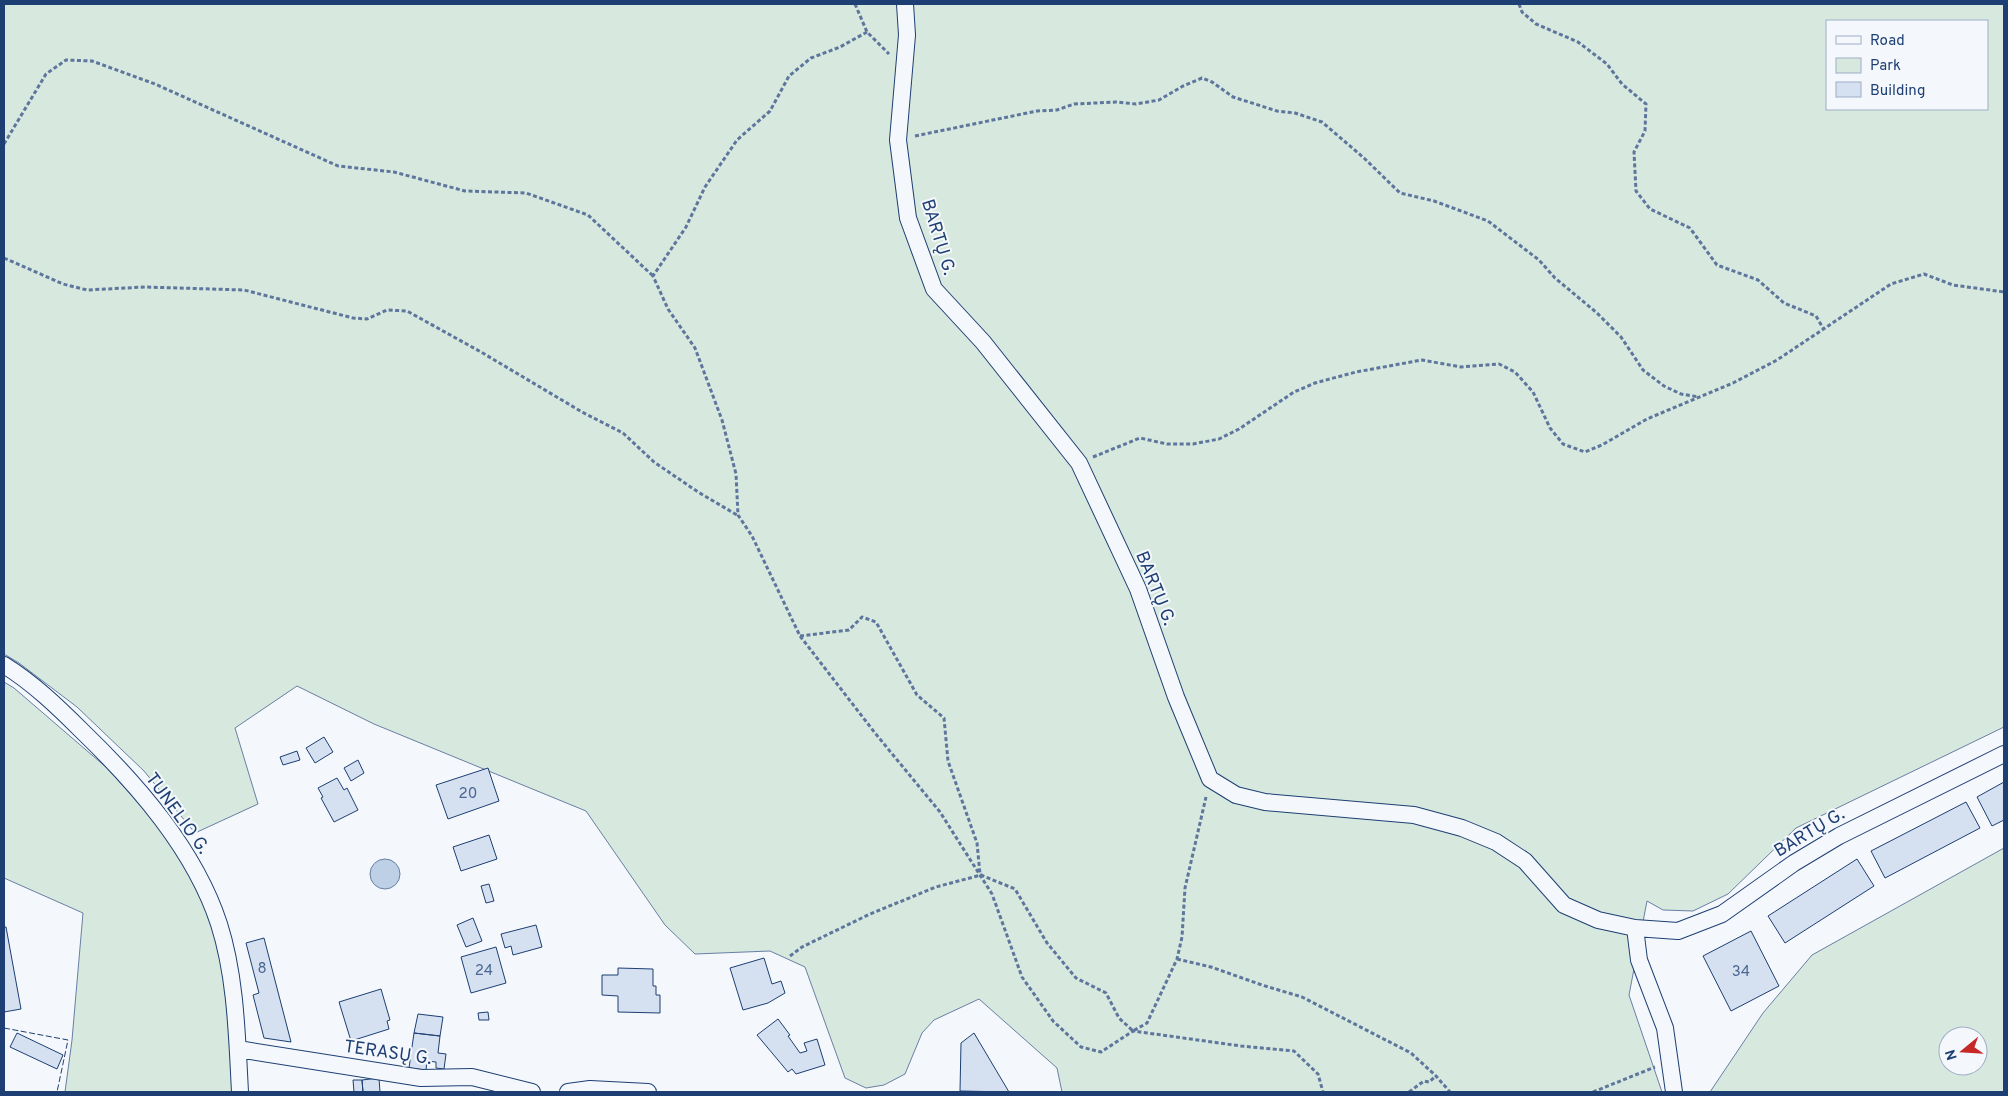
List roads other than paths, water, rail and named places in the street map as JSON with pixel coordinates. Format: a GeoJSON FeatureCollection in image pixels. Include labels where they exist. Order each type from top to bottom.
{"type":"FeatureCollection","features":[{"type":"Feature","properties":{"kind":"street","name":"BARTŲ G."},"geometry":{"type":"LineString","coordinates":[[904,4],[907,35],[898,140],[908,218],[934,290],[982,342],[1079,463],[1138,589],[1176,697],[1210,779],[1236,795],[1265,802],[1414,815],[1462,828],[1496,842],[1525,861],[1564,905],[1598,920],[1635,928],[1678,931],[1722,914],[1794,863],[1839,836],[2004,754]]}},
{"type":"Feature","properties":{"kind":"street","name":"TUNELIO G."},"geometry":{"type":"LineString","coordinates":[[4,666],[36,689],[65,714],[111,759],[145,798],[182,848],[196,871],[219,923],[231,976],[240,1092]]}},
{"type":"Feature","properties":{"kind":"street"},"geometry":{"type":"LineString","coordinates":[[1635,928],[1639,960],[1664,1028],[1674,1092]]}},
{"type":"Feature","properties":{"kind":"street","name":"TERASŲ G."},"geometry":{"type":"LineString","coordinates":[[238,1049],[421,1078],[472,1077],[532,1092]]}},
{"type":"Feature","properties":{"kind":"street"},"geometry":{"type":"LineString","coordinates":[[568,1092],[590,1089],[648,1092]]}},
{"type":"Feature","properties":{"kind":"water"},"geometry":{"type":"Polygon","coordinates":[[[385,859],[391,860],[399,868],[399,880],[391,888],[385,889],[379,888],[371,880],[370,874],[371,868],[379,860],[385,859]]]}}]}
